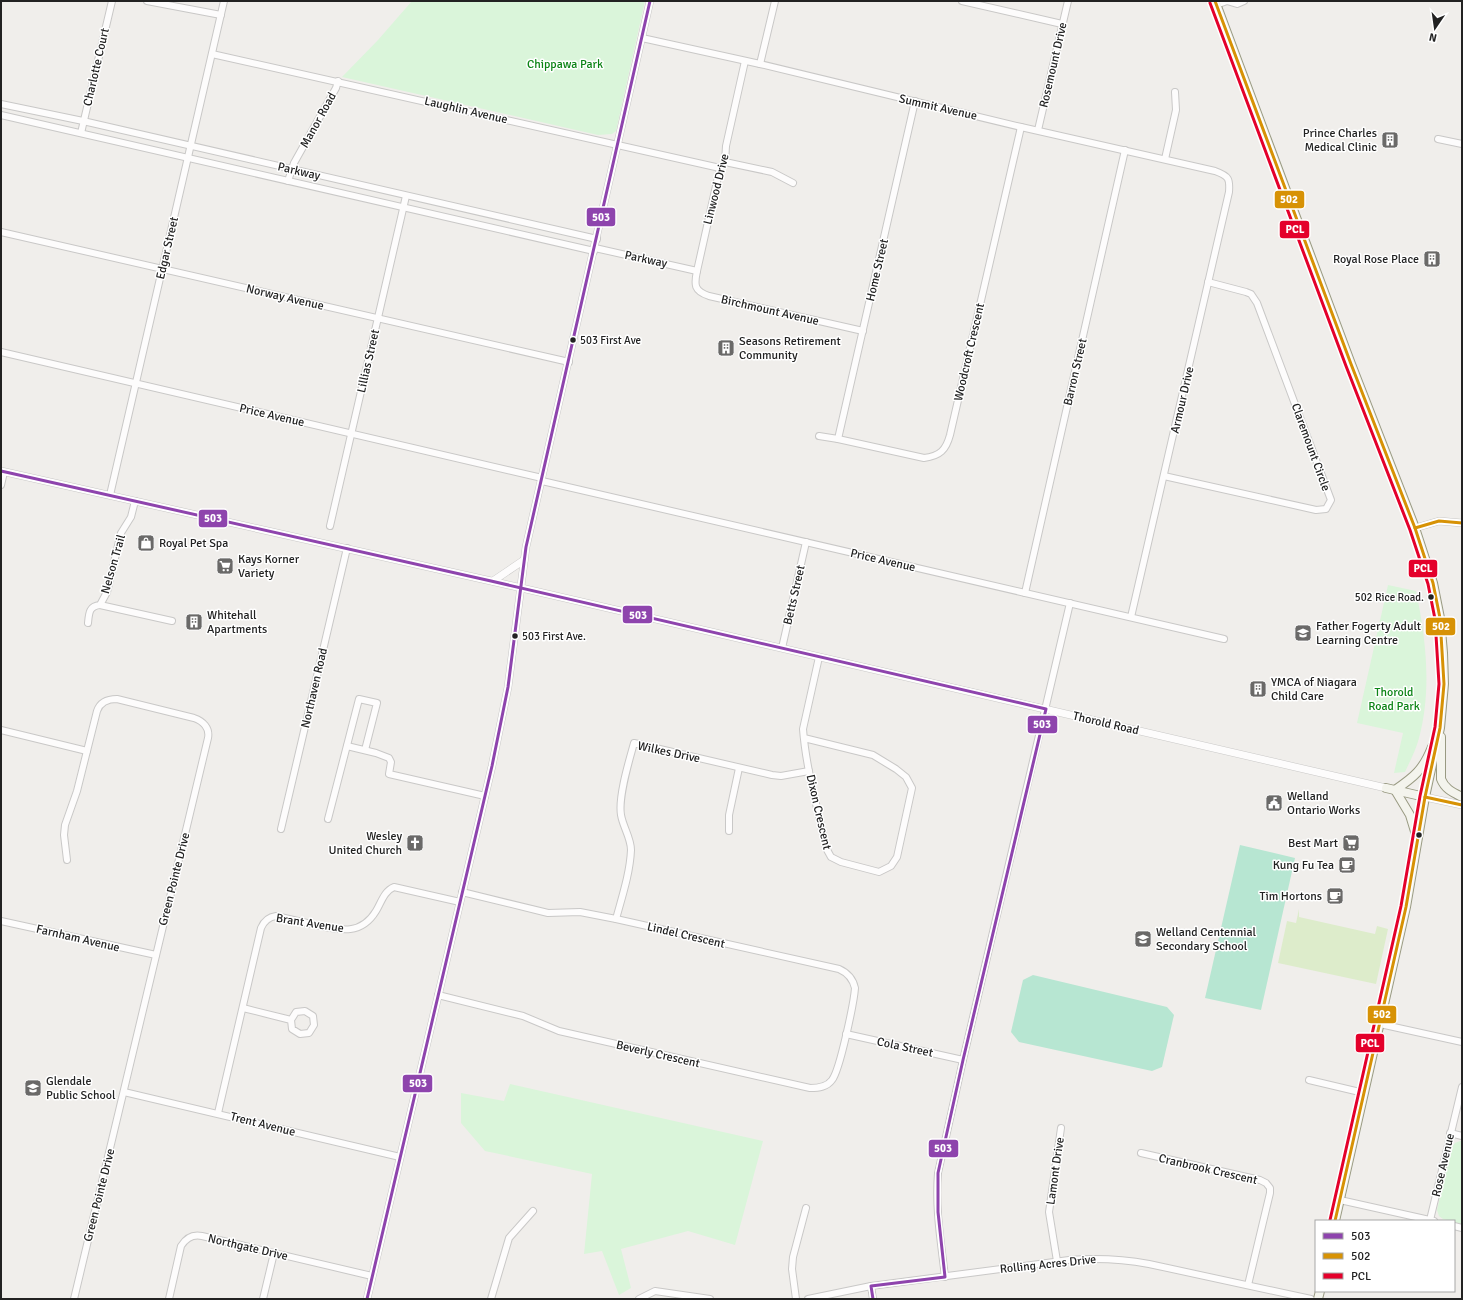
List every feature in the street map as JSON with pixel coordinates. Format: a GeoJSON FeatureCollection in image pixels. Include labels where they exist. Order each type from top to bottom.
{"type":"FeatureCollection","features":[{"type":"Feature","properties":{"kind":"main road"},"geometry":{"type":"LineString","coordinates":[[1215,3],[1415,528],[1433,583],[1440,618],[1444,684],[1440,728],[1425,797],[1406,907],[1335,1220]]}},
{"type":"Feature","properties":{"kind":"main road"},"geometry":{"type":"LineString","coordinates":[[1418,841],[1410,815],[1390,789],[1408,781],[1420,770],[1429,756],[1440,728]]}},
{"type":"Feature","properties":{"kind":"main road"},"geometry":{"type":"LineString","coordinates":[[1440,728],[1441,779],[1448,790],[1462,797]]}},
{"type":"Feature","properties":{"kind":"main road","name":"Thorold Road"},"geometry":{"type":"LineString","coordinates":[[1390,789],[1425,797]]}},
{"type":"Feature","properties":{"kind":"street","name":"Charlotte Court"},"geometry":{"type":"LineString","coordinates":[[81,133],[112,1]]}},
{"type":"Feature","properties":{"kind":"street"},"geometry":{"type":"LineString","coordinates":[[147,1],[221,15]]}},
{"type":"Feature","properties":{"kind":"street","name":"Edgar Street"},"geometry":{"type":"LineString","coordinates":[[110,495],[224,1]]}},
{"type":"Feature","properties":{"kind":"street"},"geometry":{"type":"LineString","coordinates":[[367,1299],[485,796],[508,687],[524,560],[650,1]]}},
{"type":"Feature","properties":{"kind":"street"},"geometry":{"type":"LineString","coordinates":[[760,64],[775,1]]}},
{"type":"Feature","properties":{"kind":"street"},"geometry":{"type":"LineString","coordinates":[[962,1],[1062,24]]}},
{"type":"Feature","properties":{"kind":"street","name":"Rosemount Drive"},"geometry":{"type":"LineString","coordinates":[[1038,130],[1068,1]]}},
{"type":"Feature","properties":{"kind":"street"},"geometry":{"type":"LineString","coordinates":[[1215,3],[1227,1],[1237,4],[1244,1]]}},
{"type":"Feature","properties":{"kind":"street","name":"Summit Avenue"},"geometry":{"type":"LineString","coordinates":[[642,38],[760,64],[1165,159],[1223,174],[1228,178],[1229,182]]}},
{"type":"Feature","properties":{"kind":"street","name":"Laughlin Avenue"},"geometry":{"type":"LineString","coordinates":[[212,54],[338,81],[720,168]]}},
{"type":"Feature","properties":{"kind":"street","name":"Linwood Drive"},"geometry":{"type":"LineString","coordinates":[[697,271],[720,168],[725,162],[726,146],[745,61]]}},
{"type":"Feature","properties":{"kind":"street","name":"Manor Road"},"geometry":{"type":"LineString","coordinates":[[288,181],[291,169],[336,88],[338,81]]}},
{"type":"Feature","properties":{"kind":"street"},"geometry":{"type":"LineString","coordinates":[[1165,159],[1176,110],[1175,92]]}},
{"type":"Feature","properties":{"kind":"street","name":"Home Street"},"geometry":{"type":"LineString","coordinates":[[838,439],[915,101]]}},
{"type":"Feature","properties":{"kind":"street","name":"Parkway"},"geometry":{"type":"LineString","coordinates":[[1,104],[83,121],[597,239]]}},
{"type":"Feature","properties":{"kind":"street","name":"Parkway"},"geometry":{"type":"LineString","coordinates":[[1,115],[495,228],[697,271]]}},
{"type":"Feature","properties":{"kind":"street","name":"Woodcroft Crescent"},"geometry":{"type":"LineString","coordinates":[[819,436],[924,458],[938,455],[946,447],[954,419],[1020,126]]}},
{"type":"Feature","properties":{"kind":"street"},"geometry":{"type":"LineString","coordinates":[[1438,139],[1462,144]]}},
{"type":"Feature","properties":{"kind":"street","name":"Barron Street"},"geometry":{"type":"LineString","coordinates":[[1024,593],[1125,150]]}},
{"type":"Feature","properties":{"kind":"street"},"geometry":{"type":"LineString","coordinates":[[725,162],[772,172],[793,183]]}},
{"type":"Feature","properties":{"kind":"street","name":"Armour Drive"},"geometry":{"type":"LineString","coordinates":[[1131,617],[1229,192],[1229,182]]}},
{"type":"Feature","properties":{"kind":"street","name":"Lillias Street"},"geometry":{"type":"LineString","coordinates":[[330,526],[406,196]]}},
{"type":"Feature","properties":{"kind":"street"},"geometry":{"type":"LineString","coordinates":[[495,228],[497,216]]}},
{"type":"Feature","properties":{"kind":"street","name":"Norway Avenue"},"geometry":{"type":"LineString","coordinates":[[1,232],[569,362]]}},
{"type":"Feature","properties":{"kind":"street","name":"Birchmount Avenue"},"geometry":{"type":"LineString","coordinates":[[697,271],[695,281],[696,287],[700,292],[709,296],[863,331]]}},
{"type":"Feature","properties":{"kind":"street","name":"Claremount Circle"},"geometry":{"type":"LineString","coordinates":[[1164,476],[1316,510],[1326,509],[1331,500],[1257,303],[1251,294],[1208,282]]}},
{"type":"Feature","properties":{"kind":"street","name":"Price Avenue"},"geometry":{"type":"LineString","coordinates":[[1,352],[1224,639]]}},
{"type":"Feature","properties":{"kind":"street"},"geometry":{"type":"LineString","coordinates":[[1,485],[2,471]]}},
{"type":"Feature","properties":{"kind":"street","name":"Thorold Road"},"geometry":{"type":"LineString","coordinates":[[2,471],[493,581],[1390,789]]}},
{"type":"Feature","properties":{"kind":"street","name":"Nelson Trail"},"geometry":{"type":"LineString","coordinates":[[88,623],[89,612],[92,607],[100,605],[107,592],[122,533],[131,517],[135,501]]}},
{"type":"Feature","properties":{"kind":"street"},"geometry":{"type":"LineString","coordinates":[[1415,528],[1439,521],[1462,523]]}},
{"type":"Feature","properties":{"kind":"street","name":"Betts Street"},"geometry":{"type":"LineString","coordinates":[[782,648],[806,542]]}},
{"type":"Feature","properties":{"kind":"street","name":"Northaven Road"},"geometry":{"type":"LineString","coordinates":[[281,829],[347,548]]}},
{"type":"Feature","properties":{"kind":"street"},"geometry":{"type":"LineString","coordinates":[[493,581],[514,565],[524,560]]}},
{"type":"Feature","properties":{"kind":"street"},"geometry":{"type":"LineString","coordinates":[[945,1277],[937,1212],[937,1190],[941,1157],[1070,603]]}},
{"type":"Feature","properties":{"kind":"street"},"geometry":{"type":"LineString","coordinates":[[100,605],[172,621]]}},
{"type":"Feature","properties":{"kind":"street","name":"Dixon Crescent"},"geometry":{"type":"LineString","coordinates":[[804,738],[873,755],[906,777],[912,788],[897,857],[891,866],[879,872],[841,862],[831,858],[826,848],[809,771],[804,738],[803,726],[819,657]]}},
{"type":"Feature","properties":{"kind":"street","name":"Green Pointe Drive"},"geometry":{"type":"LineString","coordinates":[[67,860],[64,835],[65,825],[78,791],[96,711],[101,704],[110,699],[117,699],[194,718],[202,722],[208,730],[208,738],[74,1299]]}},
{"type":"Feature","properties":{"kind":"street"},"geometry":{"type":"LineString","coordinates":[[328,819],[359,699],[377,703],[365,750]]}},
{"type":"Feature","properties":{"kind":"street"},"geometry":{"type":"LineString","coordinates":[[1,730],[87,751]]}},
{"type":"Feature","properties":{"kind":"street","name":"Wilkes Drive"},"geometry":{"type":"LineString","coordinates":[[616,919],[630,862],[631,848],[620,807],[634,743],[739,768],[781,776],[809,771]]}},
{"type":"Feature","properties":{"kind":"street"},"geometry":{"type":"LineString","coordinates":[[347,746],[389,758],[391,762],[389,774],[485,796]]}},
{"type":"Feature","properties":{"kind":"street"},"geometry":{"type":"LineString","coordinates":[[729,831],[729,815],[739,768]]}},
{"type":"Feature","properties":{"kind":"street","name":"Thorold Road"},"geometry":{"type":"LineString","coordinates":[[1425,797],[1462,805]]}},
{"type":"Feature","properties":{"kind":"street","name":"Brant Avenue"},"geometry":{"type":"LineString","coordinates":[[218,1113],[261,928],[265,921],[270,917],[276,916],[339,930],[351,930],[363,926],[368,922],[376,912],[388,891],[394,887],[460,902]]}},
{"type":"Feature","properties":{"kind":"street","name":"Lindel Crescent"},"geometry":{"type":"LineString","coordinates":[[462,892],[548,913],[580,912],[616,919],[839,969],[844,971],[851,978],[855,988],[846,1034]]}},
{"type":"Feature","properties":{"kind":"street","name":"Farnham Avenue"},"geometry":{"type":"LineString","coordinates":[[1,920],[156,955]]}},
{"type":"Feature","properties":{"kind":"street","name":"Beverly Crescent"},"geometry":{"type":"LineString","coordinates":[[438,995],[523,1016],[559,1031],[810,1088],[823,1087],[832,1080],[837,1070],[846,1034]]}},
{"type":"Feature","properties":{"kind":"street"},"geometry":{"type":"LineString","coordinates":[[243,1008],[291,1020]]}},
{"type":"Feature","properties":{"kind":"street"},"geometry":{"type":"LineString","coordinates":[[1380,1024],[1462,1042]]}},
{"type":"Feature","properties":{"kind":"street","name":"Cola Street"},"geometry":{"type":"LineString","coordinates":[[846,1034],[963,1060]]}},
{"type":"Feature","properties":{"kind":"street"},"geometry":{"type":"LineString","coordinates":[[1309,1080],[1364,1093]]}},
{"type":"Feature","properties":{"kind":"street","name":"Rose Avenue"},"geometry":{"type":"LineString","coordinates":[[1432,1220],[1450,1133],[1462,1087]]}},
{"type":"Feature","properties":{"kind":"street","name":"Trent Avenue"},"geometry":{"type":"LineString","coordinates":[[124,1092],[400,1157]]}},
{"type":"Feature","properties":{"kind":"street","name":"Lamont Drive"},"geometry":{"type":"LineString","coordinates":[[1056,1261],[1049,1212],[1061,1128]]}},
{"type":"Feature","properties":{"kind":"street"},"geometry":{"type":"LineString","coordinates":[[1450,1133],[1462,1136]]}},
{"type":"Feature","properties":{"kind":"street","name":"Cranbrook Crescent"},"geometry":{"type":"LineString","coordinates":[[1141,1154],[1260,1180],[1266,1183],[1270,1188],[1270,1193],[1248,1285]]}},
{"type":"Feature","properties":{"kind":"street"},"geometry":{"type":"LineString","coordinates":[[1340,1200],[1428,1220]]}},
{"type":"Feature","properties":{"kind":"street"},"geometry":{"type":"LineString","coordinates":[[796,1299],[792,1257],[806,1208]]}},
{"type":"Feature","properties":{"kind":"street"},"geometry":{"type":"LineString","coordinates":[[491,1299],[509,1238],[533,1211]]}},
{"type":"Feature","properties":{"kind":"street","name":"Northgate Drive"},"geometry":{"type":"LineString","coordinates":[[168,1299],[180,1249],[189,1237],[195,1236],[202,1236],[372,1276]]}},
{"type":"Feature","properties":{"kind":"street"},"geometry":{"type":"LineString","coordinates":[[263,1299],[274,1253]]}},
{"type":"Feature","properties":{"kind":"street","name":"Rolling Acres Drive"},"geometry":{"type":"LineString","coordinates":[[808,1299],[871,1286],[1056,1261],[1102,1258],[1134,1261],[1310,1299]]}},
{"type":"Feature","properties":{"kind":"street"},"geometry":{"type":"LineString","coordinates":[[871,1286],[873,1299]]}},
{"type":"Feature","properties":{"kind":"street"},"geometry":{"type":"LineString","coordinates":[[639,1299],[655,1291],[710,1299]]}},
{"type":"Feature","properties":{"kind":"green space","name":"Chippawa Park"},"geometry":{"type":"Polygon","coordinates":[[[412,1],[645,1],[616,131],[612,134],[598,135],[342,77],[378,40],[412,1]]]}},
{"type":"Feature","properties":{"kind":"green space","name":"Thorold Road Park"},"geometry":{"type":"Polygon","coordinates":[[[1388,585],[1416,591],[1423,627],[1426,664],[1425,702],[1418,742],[1405,772],[1394,773],[1403,733],[1357,723],[1388,585]]]}},
{"type":"Feature","properties":{"kind":"green space"},"geometry":{"type":"Polygon","coordinates":[[[1240,845],[1295,858],[1261,1010],[1205,998],[1240,845]]]}},
{"type":"Feature","properties":{"kind":"green space"},"geometry":{"type":"Polygon","coordinates":[[[1299,909],[1299,917],[1375,934],[1377,926],[1388,929],[1376,984],[1278,963],[1287,921],[1296,923],[1299,909]]]}},
{"type":"Feature","properties":{"kind":"green space"},"geometry":{"type":"Polygon","coordinates":[[[1033,975],[1167,1007],[1174,1015],[1162,1067],[1152,1071],[1019,1042],[1011,1032],[1023,980],[1033,975]]]}},
{"type":"Feature","properties":{"kind":"green space"},"geometry":{"type":"Polygon","coordinates":[[[510,1084],[763,1141],[735,1245],[688,1231],[621,1249],[631,1288],[619,1295],[602,1251],[584,1254],[592,1174],[485,1151],[461,1123],[461,1093],[504,1101],[510,1084]]]}},
{"type":"Feature","properties":{"kind":"green space"},"geometry":{"type":"Polygon","coordinates":[[[1462,1141],[1462,1224],[1455,1222],[1455,1220],[1443,1219],[1439,1216],[1437,1210],[1451,1148],[1455,1143],[1462,1141]]]}},
{"type":"Feature","properties":{"kind":"transit line","name":"503"},"geometry":{"type":"LineString","coordinates":[[367,1299],[492,766],[508,687],[526,547],[650,1]]}},
{"type":"Feature","properties":{"kind":"transit line","name":"502"},"geometry":{"type":"LineString","coordinates":[[1215,1],[1351,364],[1415,528],[1433,583],[1440,618],[1444,684],[1440,728],[1425,797],[1406,907],[1335,1220]]}},
{"type":"Feature","properties":{"kind":"transit line","name":"PCL"},"geometry":{"type":"LineString","coordinates":[[1210,3],[1346,366],[1410,530],[1428,584],[1435,619],[1439,684],[1435,727],[1420,796],[1401,906],[1330,1220]]}},
{"type":"Feature","properties":{"kind":"transit line","name":"503"},"geometry":{"type":"LineString","coordinates":[[1,471],[491,581],[1046,709],[963,1060],[938,1173],[938,1212],[945,1277],[871,1286],[873,1299]]}},
{"type":"Feature","properties":{"kind":"transit line","name":"502"},"geometry":{"type":"LineString","coordinates":[[1415,528],[1439,521],[1462,523]]}},
{"type":"Feature","properties":{"kind":"transit line","name":"502"},"geometry":{"type":"LineString","coordinates":[[1425,797],[1462,805]]}},
{"type":"Feature","properties":{"kind":"place","name":"Prince Charles Medical Clinic"},"geometry":{"type":"Point","coordinates":[1390,140]}},
{"type":"Feature","properties":{"kind":"place","name":"Royal Rose Place"},"geometry":{"type":"Point","coordinates":[1432,259]}},
{"type":"Feature","properties":{"kind":"place","name":"503 First Ave"},"geometry":{"type":"Point","coordinates":[573,340]}},
{"type":"Feature","properties":{"kind":"place","name":"Seasons Retirement Community"},"geometry":{"type":"Point","coordinates":[726,348]}},
{"type":"Feature","properties":{"kind":"place","name":"Royal Pet Spa"},"geometry":{"type":"Point","coordinates":[146,543]}},
{"type":"Feature","properties":{"kind":"place","name":"Kays Korner Variety"},"geometry":{"type":"Point","coordinates":[225,566]}},
{"type":"Feature","properties":{"kind":"place","name":"502 Rice Road."},"geometry":{"type":"Point","coordinates":[1431,597]}},
{"type":"Feature","properties":{"kind":"place","name":"Whitehall Apartments"},"geometry":{"type":"Point","coordinates":[194,622]}},
{"type":"Feature","properties":{"kind":"place","name":"Father Fogerty Adult Learning Centre"},"geometry":{"type":"Point","coordinates":[1303,633]}},
{"type":"Feature","properties":{"kind":"place","name":"503 First Ave."},"geometry":{"type":"Point","coordinates":[515,636]}},
{"type":"Feature","properties":{"kind":"place","name":"YMCA of Niagara Child Care"},"geometry":{"type":"Point","coordinates":[1258,689]}},
{"type":"Feature","properties":{"kind":"place","name":"Welland Ontario Works"},"geometry":{"type":"Point","coordinates":[1274,803]}},
{"type":"Feature","properties":{"kind":"place","name":"Wesley United Church"},"geometry":{"type":"Point","coordinates":[415,843]}},
{"type":"Feature","properties":{"kind":"place","name":"Best Mart"},"geometry":{"type":"Point","coordinates":[1351,843]}},
{"type":"Feature","properties":{"kind":"place","name":"Kung Fu Tea"},"geometry":{"type":"Point","coordinates":[1347,865]}},
{"type":"Feature","properties":{"kind":"place","name":"Tim Hortons"},"geometry":{"type":"Point","coordinates":[1335,896]}},
{"type":"Feature","properties":{"kind":"place","name":"Welland Centennial Secondary School"},"geometry":{"type":"Point","coordinates":[1143,939]}},
{"type":"Feature","properties":{"kind":"place","name":"Glendale Public School"},"geometry":{"type":"Point","coordinates":[33,1088]}}]}
